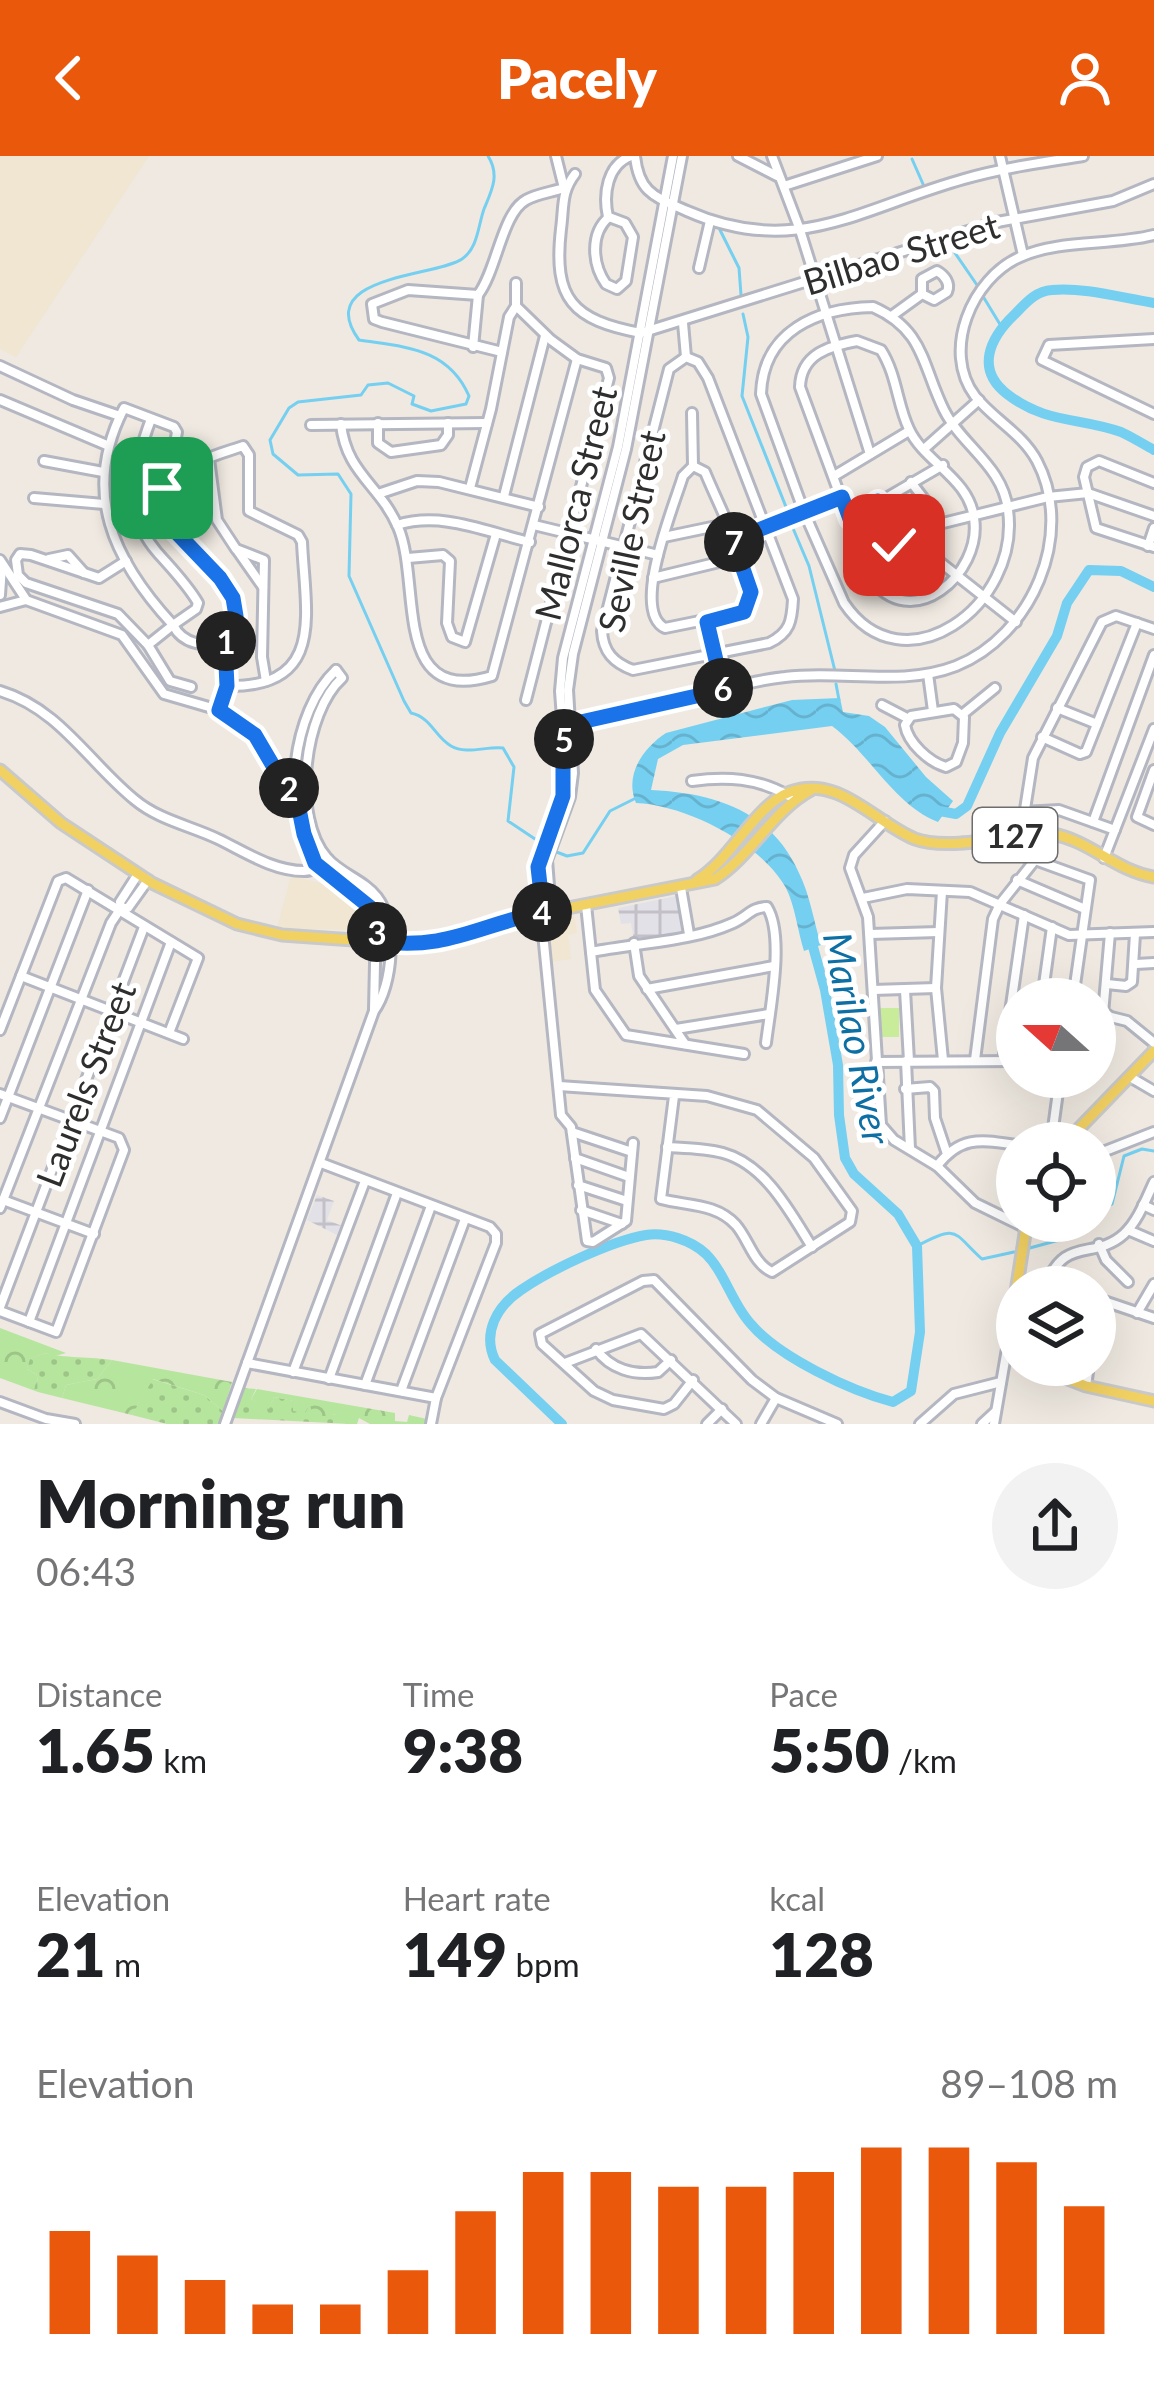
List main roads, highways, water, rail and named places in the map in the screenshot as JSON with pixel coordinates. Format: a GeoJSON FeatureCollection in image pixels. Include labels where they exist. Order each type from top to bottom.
{"type":"FeatureCollection","features":[{"type":"Feature","properties":{"kind":"main road","name":"127"},"geometry":{"type":"LineString","coordinates":[[0,770],[61,823],[143,877],[249,928],[298,937],[425,945],[545,912],[681,888],[720,876],[760,818],[790,797],[811,790],[854,800],[925,842],[1062,836],[1154,877]]}},
{"type":"Feature","properties":{"kind":"main road","name":"127"},"geometry":{"type":"LineString","coordinates":[[741,848],[771,825],[790,797]]}},
{"type":"Feature","properties":{"kind":"main road"},"geometry":{"type":"LineString","coordinates":[[364,940],[376,917]]}},
{"type":"Feature","properties":{"kind":"main road"},"geometry":{"type":"LineString","coordinates":[[1086,1122],[1154,1047]]}},
{"type":"Feature","properties":{"kind":"main road"},"geometry":{"type":"LineString","coordinates":[[1086,1386],[1154,1401]]}},
{"type":"Feature","properties":{"kind":"water"},"geometry":{"type":"Polygon","coordinates":[[[840,698],[843,712],[869,716],[885,727],[926,777],[953,801],[938,822],[908,804],[832,726],[683,745],[658,759],[651,790],[718,801],[773,834],[799,873],[812,909],[821,945],[804,951],[786,888],[759,856],[699,819],[636,803],[632,782],[643,754],[666,733],[792,700],[840,698]]]}},
{"type":"Feature","properties":{"kind":"waterway"},"geometry":{"type":"LineString","coordinates":[[488,156],[493,182],[467,254],[448,265],[364,291],[352,302],[349,319],[359,340],[437,359],[460,380],[469,396],[466,404],[431,411],[412,404],[414,396],[388,383],[368,385],[361,395],[298,402],[289,408],[270,440],[273,454],[298,475],[338,474],[351,494],[349,576],[404,701],[411,713],[424,719],[451,746],[503,748],[514,767],[508,821],[541,843]]}},
{"type":"Feature","properties":{"kind":"waterway"},"geometry":{"type":"LineString","coordinates":[[912,159],[923,184]]}},
{"type":"Feature","properties":{"kind":"waterway"},"geometry":{"type":"LineString","coordinates":[[720,230],[739,268],[741,295]]}},
{"type":"Feature","properties":{"kind":"waterway"},"geometry":{"type":"LineString","coordinates":[[955,253],[977,285]]}},
{"type":"Feature","properties":{"kind":"waterway","name":"Marilao River"},"geometry":{"type":"LineString","coordinates":[[1154,303],[1077,290],[1040,293],[1005,324],[993,344],[989,364],[997,384],[1021,404],[1121,432],[1154,450]]}},
{"type":"Feature","properties":{"kind":"waterway"},"geometry":{"type":"LineString","coordinates":[[984,298],[1001,326]]}},
{"type":"Feature","properties":{"kind":"waterway"},"geometry":{"type":"LineString","coordinates":[[743,314],[748,337],[742,396],[788,512]]}},
{"type":"Feature","properties":{"kind":"waterway"},"geometry":{"type":"LineString","coordinates":[[792,526],[809,566],[835,671]]}},
{"type":"Feature","properties":{"kind":"waterway","name":"Marilao River"},"geometry":{"type":"LineString","coordinates":[[934,810],[956,814],[967,806],[1000,733],[1057,636],[1067,603],[1089,570],[1121,571],[1154,587]]}},
{"type":"Feature","properties":{"kind":"waterway"},"geometry":{"type":"LineString","coordinates":[[836,684],[839,700]]}},
{"type":"Feature","properties":{"kind":"waterway"},"geometry":{"type":"LineString","coordinates":[[554,851],[567,856],[583,853],[610,811],[636,798]]}},
{"type":"Feature","properties":{"kind":"waterway","name":"Marilao River"},"geometry":{"type":"LineString","coordinates":[[562,1424],[495,1360],[490,1340],[494,1321],[512,1296],[548,1274],[646,1235],[678,1238],[706,1254],[750,1323],[796,1360],[893,1402],[911,1391],[920,1332],[917,1246],[898,1214],[854,1174],[845,1158],[838,1065],[810,936]]}},
{"type":"Feature","properties":{"kind":"waterway"},"geometry":{"type":"LineString","coordinates":[[1116,1188],[1124,1156],[1142,1149],[1154,1151]]}},
{"type":"Feature","properties":{"kind":"waterway"},"geometry":{"type":"LineString","coordinates":[[917,1246],[948,1233],[960,1237],[982,1259],[1014,1252]]}},
{"type":"Feature","properties":{"kind":"waterway"},"geometry":{"type":"LineString","coordinates":[[1026,1249],[1052,1242]]}}]}
